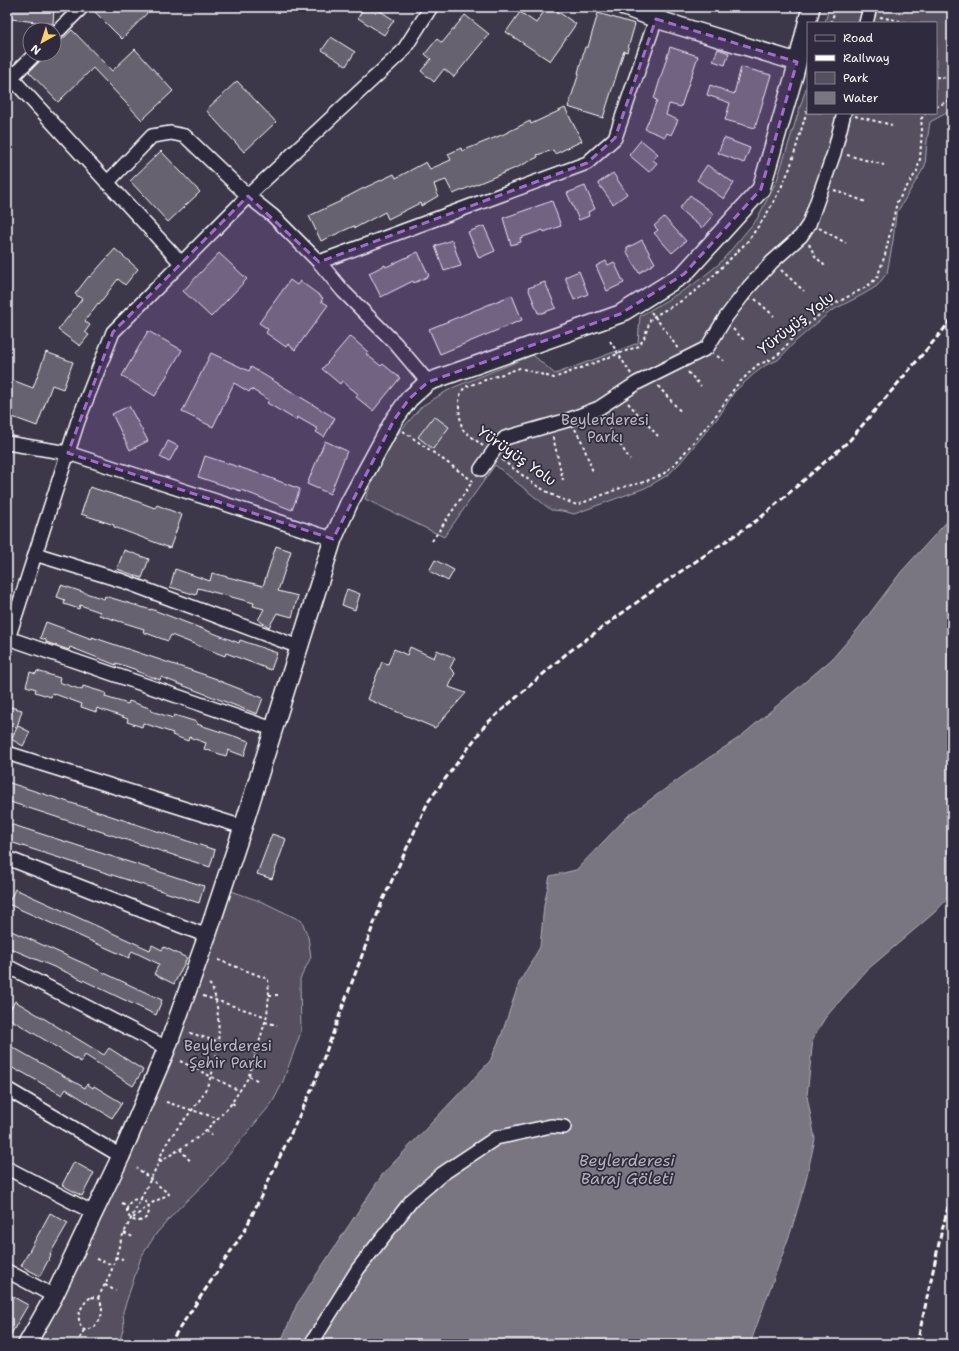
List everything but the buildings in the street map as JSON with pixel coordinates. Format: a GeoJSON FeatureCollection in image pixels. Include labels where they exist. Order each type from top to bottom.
{"type":"FeatureCollection","features":[{"type":"Feature","properties":{"kind":"main road"},"geometry":{"type":"LineString","coordinates":[[625,7],[656,19],[802,57]]}},
{"type":"Feature","properties":{"kind":"main road"},"geometry":{"type":"LineString","coordinates":[[808,22],[811,7]]}},
{"type":"Feature","properties":{"kind":"main road"},"geometry":{"type":"LineString","coordinates":[[27,1344],[54,1296],[121,1156],[167,1048],[243,827],[333,539],[349,503],[393,423],[409,400],[428,382],[620,314],[684,274],[761,189],[802,57],[807,29]]}},
{"type":"Feature","properties":{"kind":"street"},"geometry":{"type":"LineString","coordinates":[[62,27],[82,7]]}},
{"type":"Feature","properties":{"kind":"street"},"geometry":{"type":"LineString","coordinates":[[273,729],[8,640],[78,421],[113,332],[248,196],[403,51],[431,7]]}},
{"type":"Feature","properties":{"kind":"street"},"geometry":{"type":"LineString","coordinates":[[319,262],[586,163],[615,138],[656,19]]}},
{"type":"Feature","properties":{"kind":"street"},"geometry":{"type":"LineString","coordinates":[[25,62],[9,75],[181,263]]}},
{"type":"Feature","properties":{"kind":"street"},"geometry":{"type":"LineString","coordinates":[[481,469],[505,438],[569,419],[598,408],[637,383],[707,348],[724,320],[746,291],[772,262],[792,245],[807,228],[835,152],[844,114]]}},
{"type":"Feature","properties":{"kind":"street"},"geometry":{"type":"LineString","coordinates":[[107,183],[152,136],[171,133],[186,136],[248,196],[273,216],[319,262],[343,291],[395,343],[428,382]]}},
{"type":"Feature","properties":{"kind":"street"},"geometry":{"type":"LineString","coordinates":[[7,443],[68,453],[333,539]]}},
{"type":"Feature","properties":{"kind":"street"},"geometry":{"type":"LineString","coordinates":[[35,554],[123,581],[299,646]]}},
{"type":"Feature","properties":{"kind":"street"},"geometry":{"type":"LineString","coordinates":[[7,752],[243,827]]}},
{"type":"Feature","properties":{"kind":"street"},"geometry":{"type":"LineString","coordinates":[[7,858],[206,936]]}},
{"type":"Feature","properties":{"kind":"street"},"geometry":{"type":"LineString","coordinates":[[7,966],[167,1048]]}},
{"type":"Feature","properties":{"kind":"street"},"geometry":{"type":"LineString","coordinates":[[7,1089],[121,1156]]}},
{"type":"Feature","properties":{"kind":"street"},"geometry":{"type":"LineString","coordinates":[[311,1344],[358,1269],[412,1200],[442,1174],[496,1138],[552,1126],[564,1128]]}},
{"type":"Feature","properties":{"kind":"street"},"geometry":{"type":"LineString","coordinates":[[7,1168],[94,1213]]}},
{"type":"Feature","properties":{"kind":"street"},"geometry":{"type":"LineString","coordinates":[[7,1271],[54,1296]]}},
{"type":"Feature","properties":{"kind":"path"},"geometry":{"type":"LineString","coordinates":[[831,22],[836,7]]}},
{"type":"Feature","properties":{"kind":"path"},"geometry":{"type":"LineString","coordinates":[[868,15],[905,22]]}},
{"type":"Feature","properties":{"kind":"path"},"geometry":{"type":"LineString","coordinates":[[937,77],[952,78]]}},
{"type":"Feature","properties":{"kind":"path"},"geometry":{"type":"LineString","coordinates":[[937,106],[952,99]]}},
{"type":"Feature","properties":{"kind":"path"},"geometry":{"type":"LineString","coordinates":[[654,316],[683,300],[707,282],[747,242],[765,217],[780,190],[790,168],[807,110]]}},
{"type":"Feature","properties":{"kind":"path"},"geometry":{"type":"LineString","coordinates":[[848,114],[892,125]]}},
{"type":"Feature","properties":{"kind":"path","name":"Yürüyüş Yolu"},"geometry":{"type":"LineString","coordinates":[[654,316],[651,318],[644,338],[639,346],[618,354],[554,378],[520,368],[465,387],[461,392],[459,402],[462,429],[537,486],[556,497],[577,505],[623,487],[641,483],[662,475],[675,464],[717,414],[736,386],[757,366],[780,353],[794,335],[830,307],[866,287],[877,278],[885,255],[897,202],[917,171],[920,159],[922,129],[921,119],[925,114]]}},
{"type":"Feature","properties":{"kind":"path"},"geometry":{"type":"LineString","coordinates":[[835,152],[884,165]]}},
{"type":"Feature","properties":{"kind":"path"},"geometry":{"type":"LineString","coordinates":[[823,186],[866,202]]}},
{"type":"Feature","properties":{"kind":"path"},"geometry":{"type":"LineString","coordinates":[[807,228],[846,243]]}},
{"type":"Feature","properties":{"kind":"path"},"geometry":{"type":"LineString","coordinates":[[807,228],[815,256],[826,267]]}},
{"type":"Feature","properties":{"kind":"path"},"geometry":{"type":"LineString","coordinates":[[772,262],[804,291]]}},
{"type":"Feature","properties":{"kind":"path"},"geometry":{"type":"LineString","coordinates":[[746,291],[774,316]]}},
{"type":"Feature","properties":{"kind":"path"},"geometry":{"type":"LineString","coordinates":[[639,302],[649,310],[666,331],[681,360],[700,386]]}},
{"type":"Feature","properties":{"kind":"path"},"geometry":{"type":"LineString","coordinates":[[724,320],[745,341]]}},
{"type":"Feature","properties":{"kind":"path"},"geometry":{"type":"LineString","coordinates":[[610,341],[637,383]]}},
{"type":"Feature","properties":{"kind":"path"},"geometry":{"type":"LineString","coordinates":[[649,377],[682,413]]}},
{"type":"Feature","properties":{"kind":"path"},"geometry":{"type":"LineString","coordinates":[[620,394],[658,436]]}},
{"type":"Feature","properties":{"kind":"path"},"geometry":{"type":"LineString","coordinates":[[598,408],[630,460]]}},
{"type":"Feature","properties":{"kind":"path"},"geometry":{"type":"LineString","coordinates":[[569,419],[582,442],[593,472]]}},
{"type":"Feature","properties":{"kind":"path"},"geometry":{"type":"LineString","coordinates":[[393,423],[473,481]]}},
{"type":"Feature","properties":{"kind":"path"},"geometry":{"type":"LineString","coordinates":[[550,425],[563,480]]}},
{"type":"Feature","properties":{"kind":"path"},"geometry":{"type":"LineString","coordinates":[[432,541],[481,469]]}},
{"type":"Feature","properties":{"kind":"path"},"geometry":{"type":"LineString","coordinates":[[159,1162],[206,1130],[240,1091],[248,1076],[267,1017],[269,995],[268,979],[216,959]]}},
{"type":"Feature","properties":{"kind":"path"},"geometry":{"type":"LineString","coordinates":[[98,1298],[113,1265],[124,1233],[159,1162],[162,1150],[170,1136],[203,1094],[212,1076],[218,1041],[218,1021],[216,1000],[208,982]]}},
{"type":"Feature","properties":{"kind":"path"},"geometry":{"type":"LineString","coordinates":[[269,995],[280,995]]}},
{"type":"Feature","properties":{"kind":"path"},"geometry":{"type":"LineString","coordinates":[[203,996],[267,1017]]}},
{"type":"Feature","properties":{"kind":"path"},"geometry":{"type":"LineString","coordinates":[[265,1022],[277,1025]]}},
{"type":"Feature","properties":{"kind":"path"},"geometry":{"type":"LineString","coordinates":[[190,1033],[256,1053]]}},
{"type":"Feature","properties":{"kind":"path"},"geometry":{"type":"LineString","coordinates":[[258,1048],[270,1051]]}},
{"type":"Feature","properties":{"kind":"path"},"geometry":{"type":"LineString","coordinates":[[180,1061],[240,1091]]}},
{"type":"Feature","properties":{"kind":"path"},"geometry":{"type":"LineString","coordinates":[[248,1076],[258,1080]]}},
{"type":"Feature","properties":{"kind":"path"},"geometry":{"type":"LineString","coordinates":[[166,1102],[218,1118]]}},
{"type":"Feature","properties":{"kind":"path"},"geometry":{"type":"LineString","coordinates":[[231,1102],[237,1106]]}},
{"type":"Feature","properties":{"kind":"path"},"geometry":{"type":"LineString","coordinates":[[206,1130],[212,1136]]}},
{"type":"Feature","properties":{"kind":"path"},"geometry":{"type":"LineString","coordinates":[[180,1149],[191,1162]]}},
{"type":"Feature","properties":{"kind":"path"},"geometry":{"type":"LineString","coordinates":[[132,1219],[148,1206],[170,1194],[138,1168]]}},
{"type":"Feature","properties":{"kind":"path"},"geometry":{"type":"LineString","coordinates":[[134,1200],[141,1200],[148,1206],[148,1213],[144,1219],[137,1221],[132,1219],[127,1211],[128,1206],[134,1200]]}},
{"type":"Feature","properties":{"kind":"path"},"geometry":{"type":"LineString","coordinates":[[122,1203],[128,1206]]}},
{"type":"Feature","properties":{"kind":"path"},"geometry":{"type":"LineString","coordinates":[[124,1233],[133,1237]]}},
{"type":"Feature","properties":{"kind":"path"},"geometry":{"type":"LineString","coordinates":[[116,1257],[124,1259]]}},
{"type":"Feature","properties":{"kind":"path"},"geometry":{"type":"LineString","coordinates":[[96,1259],[113,1265]]}},
{"type":"Feature","properties":{"kind":"path"},"geometry":{"type":"LineString","coordinates":[[105,1285],[116,1291]]}},
{"type":"Feature","properties":{"kind":"path"},"geometry":{"type":"LineString","coordinates":[[77,1344],[84,1330],[96,1326],[102,1315],[102,1304],[98,1298],[91,1297],[81,1308],[79,1322],[84,1330]]}},
{"type":"Feature","properties":{"kind":"highlighted area"},"geometry":{"type":"Polygon","coordinates":[[[656,19],[797,62],[761,189],[684,274],[620,314],[428,382],[409,399],[394,420],[333,539],[68,453],[113,332],[248,196],[319,262],[587,163],[615,138],[656,19]]]}},
{"type":"Feature","properties":{"kind":"green space","name":"Beylerderesi Parkı"},"geometry":{"type":"Polygon","coordinates":[[[829,7],[952,7],[952,110],[930,122],[925,166],[896,214],[887,273],[877,286],[831,311],[796,341],[778,360],[766,365],[754,374],[734,392],[720,415],[679,464],[668,475],[645,488],[574,514],[551,510],[495,465],[444,537],[365,499],[380,463],[396,436],[422,406],[452,388],[533,355],[555,374],[638,343],[640,316],[694,284],[719,264],[757,219],[777,180],[807,85],[807,114],[937,114],[937,22],[825,22],[829,7]]]}},
{"type":"Feature","properties":{"kind":"green space","name":"Beylerderesi Şehir Parkı"},"geometry":{"type":"Polygon","coordinates":[[[223,888],[265,903],[302,921],[308,937],[311,957],[300,979],[301,1032],[282,1084],[272,1103],[207,1181],[177,1210],[156,1234],[141,1257],[123,1312],[124,1326],[119,1344],[27,1344],[112,1175],[223,888]]]}},
{"type":"Feature","properties":{"kind":"water","name":"Beylerderesi Baraj Göleti"},"geometry":{"type":"Polygon","coordinates":[[[952,516],[952,894],[934,913],[867,970],[825,1018],[813,1038],[807,1096],[815,1139],[805,1184],[791,1231],[750,1344],[280,1344],[297,1304],[382,1175],[490,1061],[501,1036],[519,983],[540,947],[544,905],[550,876],[576,870],[629,815],[740,737],[832,659],[858,629],[901,572],[952,516]]]}},
{"type":"Feature","properties":{"kind":"railway"},"geometry":{"type":"LineString","coordinates":[[169,1344],[245,1230],[312,1089],[382,902],[428,802],[486,724],[566,654],[662,584],[759,519],[849,441],[952,318]]}},
{"type":"Feature","properties":{"kind":"railway"},"geometry":{"type":"LineString","coordinates":[[917,1344],[941,1234],[952,1192]]}}]}
